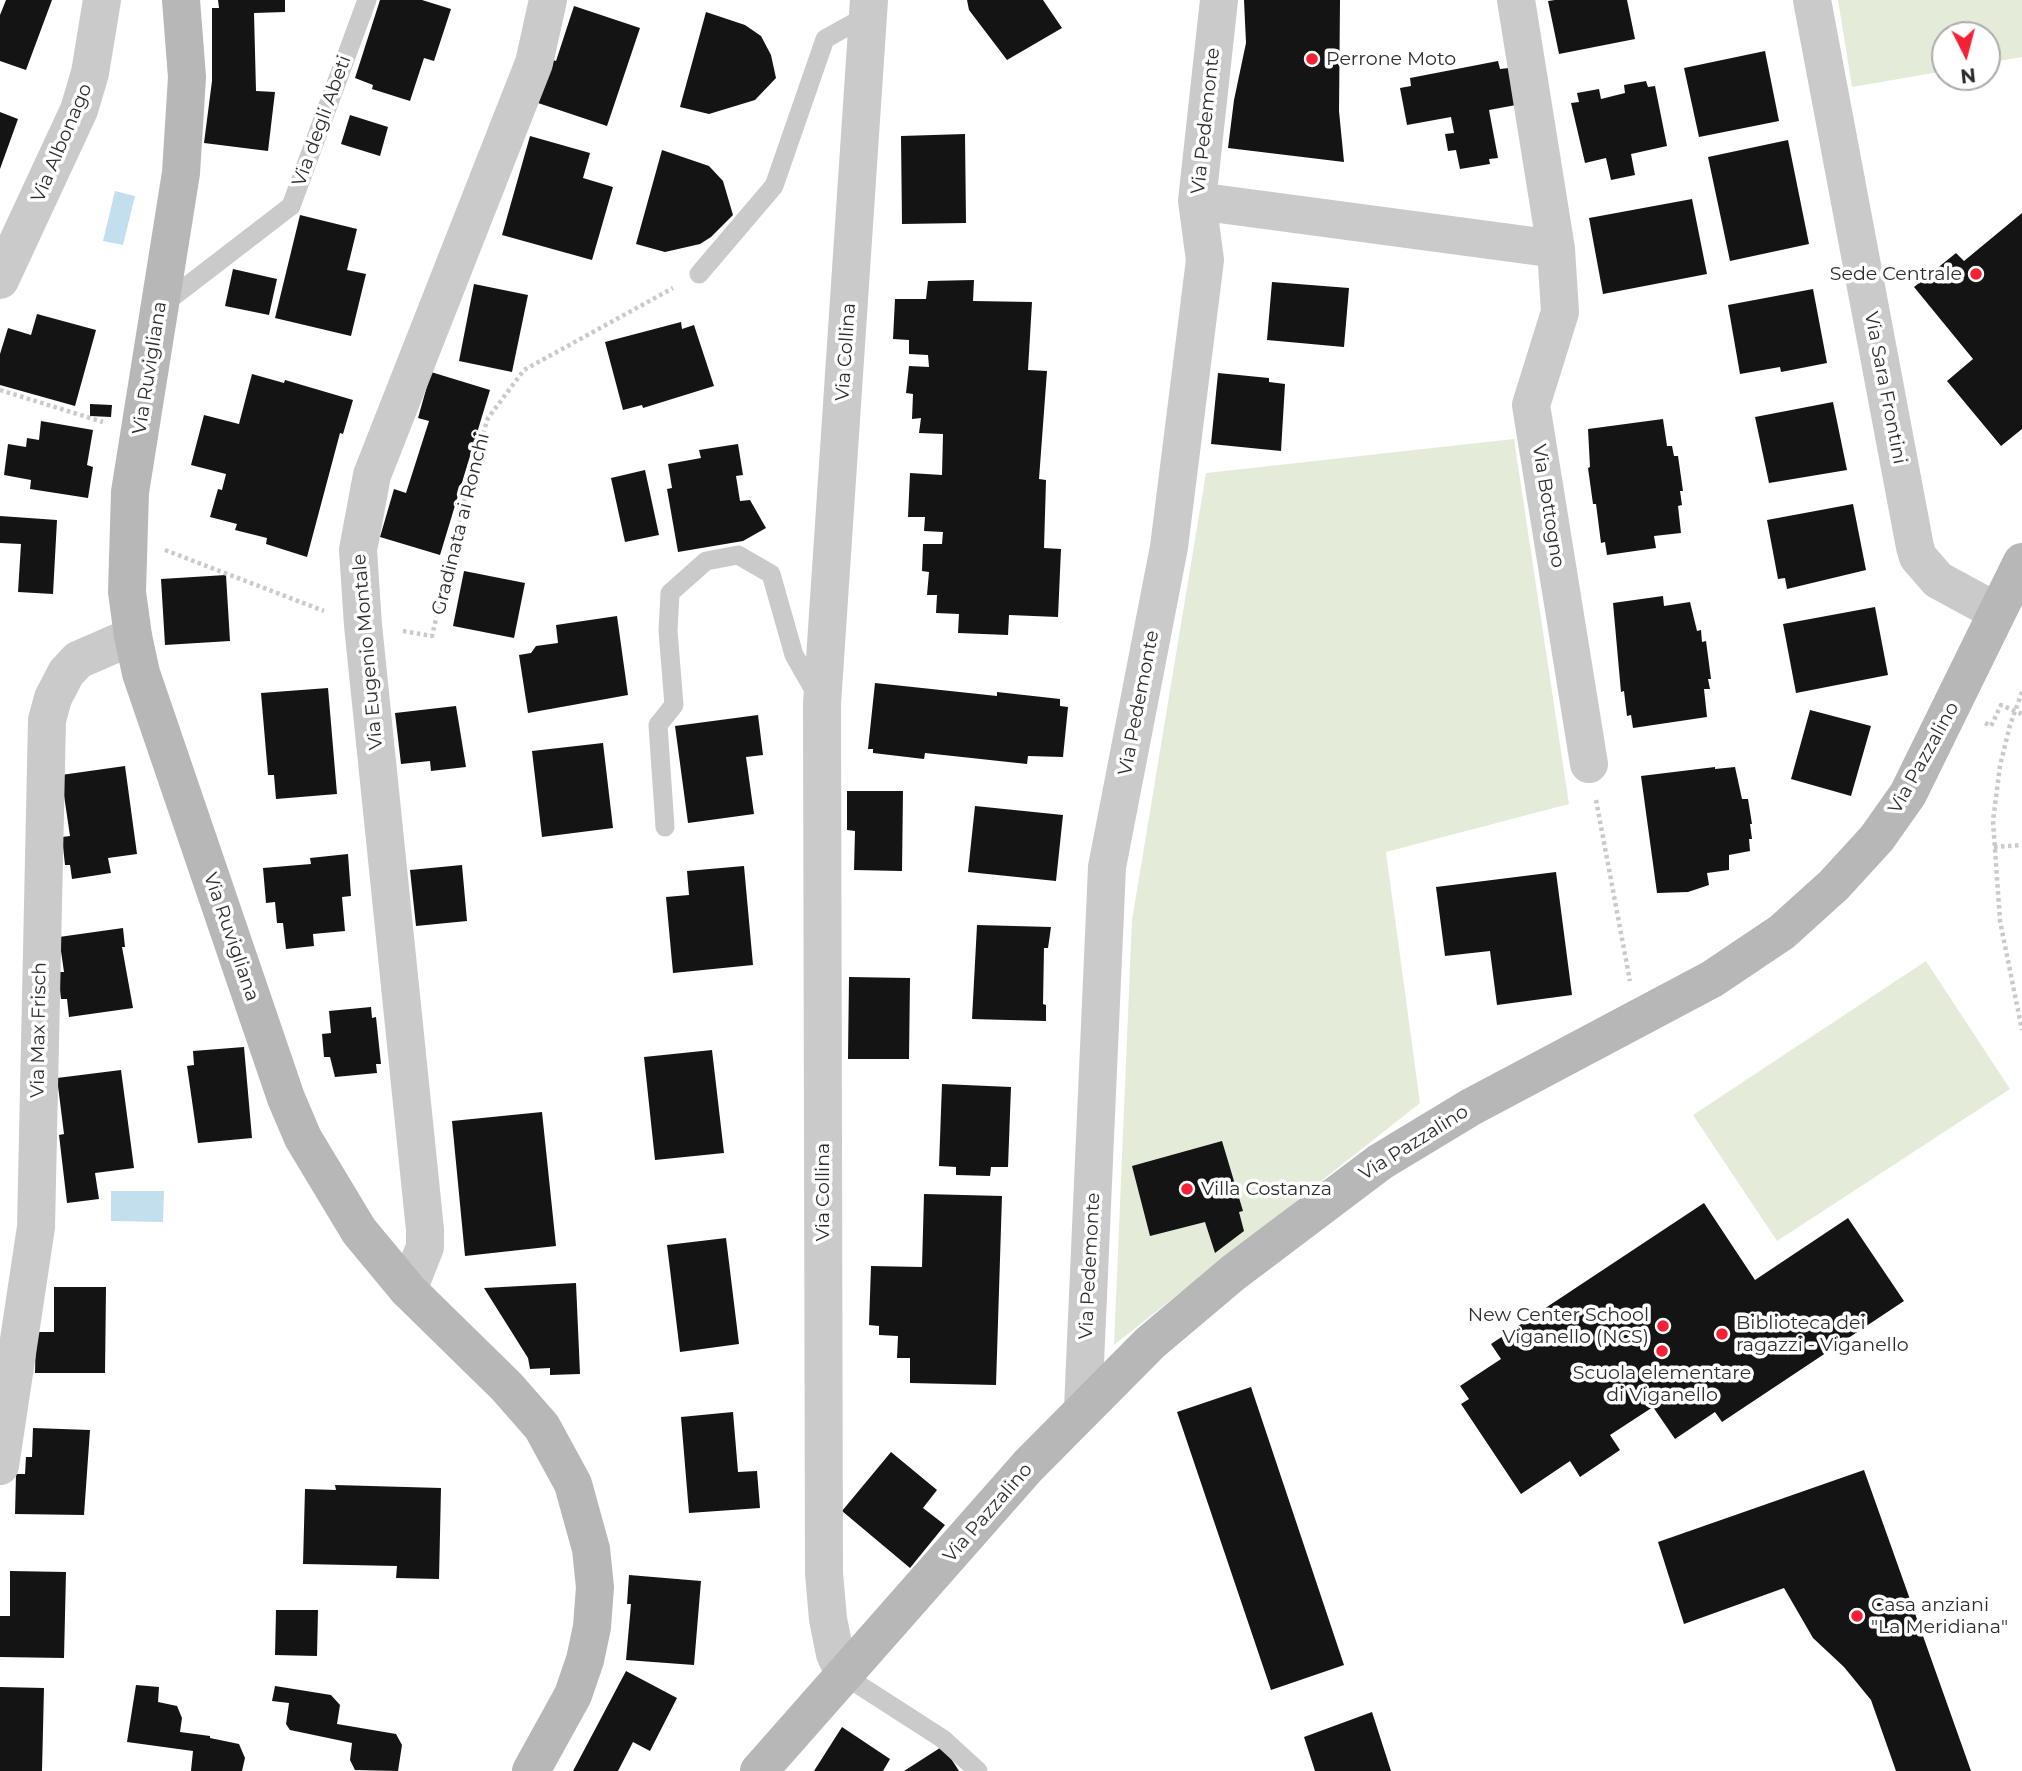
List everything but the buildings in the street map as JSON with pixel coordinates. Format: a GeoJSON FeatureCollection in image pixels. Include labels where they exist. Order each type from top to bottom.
{"type":"FeatureCollection","features":[{"type":"Feature","properties":{"kind":"main road","name":"Via Ruvigliana"},"geometry":{"type":"LineString","coordinates":[[181,0],[187,42],[186,117],[181,173],[130,492],[127,592],[132,636],[141,673],[299,1128],[330,1187],[359,1231],[408,1290],[507,1387],[542,1427],[573,1484],[584,1517],[595,1587],[586,1660],[573,1695],[531,1771]]}},
{"type":"Feature","properties":{"kind":"main road","name":"Via Pazzalino"},"geometry":{"type":"LineString","coordinates":[[760,1770],[1028,1466],[1083,1408],[1150,1343],[1233,1273],[1380,1162],[1471,1107],[1712,979],[1782,932],[1834,885],[1877,838],[1908,794],[2022,562]]}},
{"type":"Feature","properties":{"kind":"street","name":"Via Albonago"},"geometry":{"type":"LineString","coordinates":[[0,280],[79,110],[93,61],[102,0]]}},
{"type":"Feature","properties":{"kind":"street","name":"Via Eugenio Montale"},"geometry":{"type":"LineString","coordinates":[[408,1290],[425,1247],[425,1230],[363,625],[358,550],[372,475],[534,63],[548,0]]}},
{"type":"Feature","properties":{"kind":"street","name":"Via Pedemonte"},"geometry":{"type":"LineString","coordinates":[[1083,1408],[1107,867],[1168,547],[1205,260],[1197,201],[1219,0]]}},
{"type":"Feature","properties":{"kind":"street","name":"Via Bottogno"},"geometry":{"type":"LineString","coordinates":[[1516,0],[1556,249],[1560,312],[1531,405],[1589,764]]}},
{"type":"Feature","properties":{"kind":"street","name":"Via Sara Frontini"},"geometry":{"type":"LineString","coordinates":[[1812,0],[1918,557],[1938,580],[1997,612]]}},
{"type":"Feature","properties":{"kind":"street","name":"Via Collina"},"geometry":{"type":"LineString","coordinates":[[845,1676],[835,1654],[828,1619],[824,1573],[822,704],[869,7]]}},
{"type":"Feature","properties":{"kind":"street"},"geometry":{"type":"LineString","coordinates":[[1197,201],[1556,249]]}},
{"type":"Feature","properties":{"kind":"street","name":"Via Max Frisch"},"geometry":{"type":"LineString","coordinates":[[0,1466],[36,1227],[47,720],[53,698],[66,673],[78,660],[132,636]]}},
{"type":"Feature","properties":{"kind":"lane","name":"Via degli Abeti"},"geometry":{"type":"LineString","coordinates":[[160,307],[291,206],[367,0]]}},
{"type":"Feature","properties":{"kind":"lane"},"geometry":{"type":"LineString","coordinates":[[699,274],[774,186],[825,39],[869,7]]}},
{"type":"Feature","properties":{"kind":"lane","name":"Via Collina"},"geometry":{"type":"LineString","coordinates":[[665,827],[658,725],[674,705],[668,631],[670,593],[706,561],[738,555],[771,574],[794,655],[822,704]]}},
{"type":"Feature","properties":{"kind":"lane"},"geometry":{"type":"LineString","coordinates":[[845,1676],[943,1739],[978,1771]]}},
{"type":"Feature","properties":{"kind":"path","name":"Gradinata ai Ronchi"},"geometry":{"type":"LineString","coordinates":[[128,536],[363,625],[432,636],[472,467],[488,418],[524,370],[699,274]]}},
{"type":"Feature","properties":{"kind":"path"},"geometry":{"type":"LineString","coordinates":[[0,390],[107,424]]}},
{"type":"Feature","properties":{"kind":"path"},"geometry":{"type":"LineString","coordinates":[[2022,692],[2014,710],[2000,766],[1993,821],[2000,921],[2022,1030]]}},
{"type":"Feature","properties":{"kind":"path"},"geometry":{"type":"LineString","coordinates":[[1993,721],[2001,705],[2022,714]]}},
{"type":"Feature","properties":{"kind":"path"},"geometry":{"type":"LineString","coordinates":[[1589,764],[1637,1019]]}},
{"type":"Feature","properties":{"kind":"path"},"geometry":{"type":"LineString","coordinates":[[1994,847],[2022,845]]}},
{"type":"Feature","properties":{"kind":"green space"},"geometry":{"type":"Polygon","coordinates":[[[1838,0],[2022,0],[2022,57],[2001,61],[2001,21],[1931,21],[1931,73],[1852,87],[1838,0]]]}},
{"type":"Feature","properties":{"kind":"green space"},"geometry":{"type":"Polygon","coordinates":[[[1514,439],[1569,804],[1386,852],[1420,1103],[1114,1345],[1132,920],[1206,473],[1514,439]]]}},
{"type":"Feature","properties":{"kind":"green space"},"geometry":{"type":"Polygon","coordinates":[[[1926,961],[2010,1089],[1777,1241],[1693,1115],[1926,961]]]}},
{"type":"Feature","properties":{"kind":"water"},"geometry":{"type":"Polygon","coordinates":[[[115,191],[135,196],[123,245],[103,241],[115,191]]]}},
{"type":"Feature","properties":{"kind":"water"},"geometry":{"type":"Polygon","coordinates":[[[111,1191],[164,1191],[163,1222],[111,1221],[111,1191]]]}},
{"type":"Feature","properties":{"kind":"place","name":"Perrone Moto"},"geometry":{"type":"Point","coordinates":[1312,59]}},
{"type":"Feature","properties":{"kind":"place","name":"Sede Centrale"},"geometry":{"type":"Point","coordinates":[1976,274]}},
{"type":"Feature","properties":{"kind":"place","name":"Villa Costanza"},"geometry":{"type":"Point","coordinates":[1187,1189]}},
{"type":"Feature","properties":{"kind":"place","name":"New Center School Viganello (NCS)"},"geometry":{"type":"Point","coordinates":[1663,1326]}},
{"type":"Feature","properties":{"kind":"place","name":"Biblioteca dei ragazzi - Viganello"},"geometry":{"type":"Point","coordinates":[1722,1334]}},
{"type":"Feature","properties":{"kind":"place","name":"Scuola elementare di Viganello"},"geometry":{"type":"Point","coordinates":[1662,1351]}},
{"type":"Feature","properties":{"kind":"place","name":"Casa anziani \"La Meridiana\""},"geometry":{"type":"Point","coordinates":[1857,1616]}}]}
